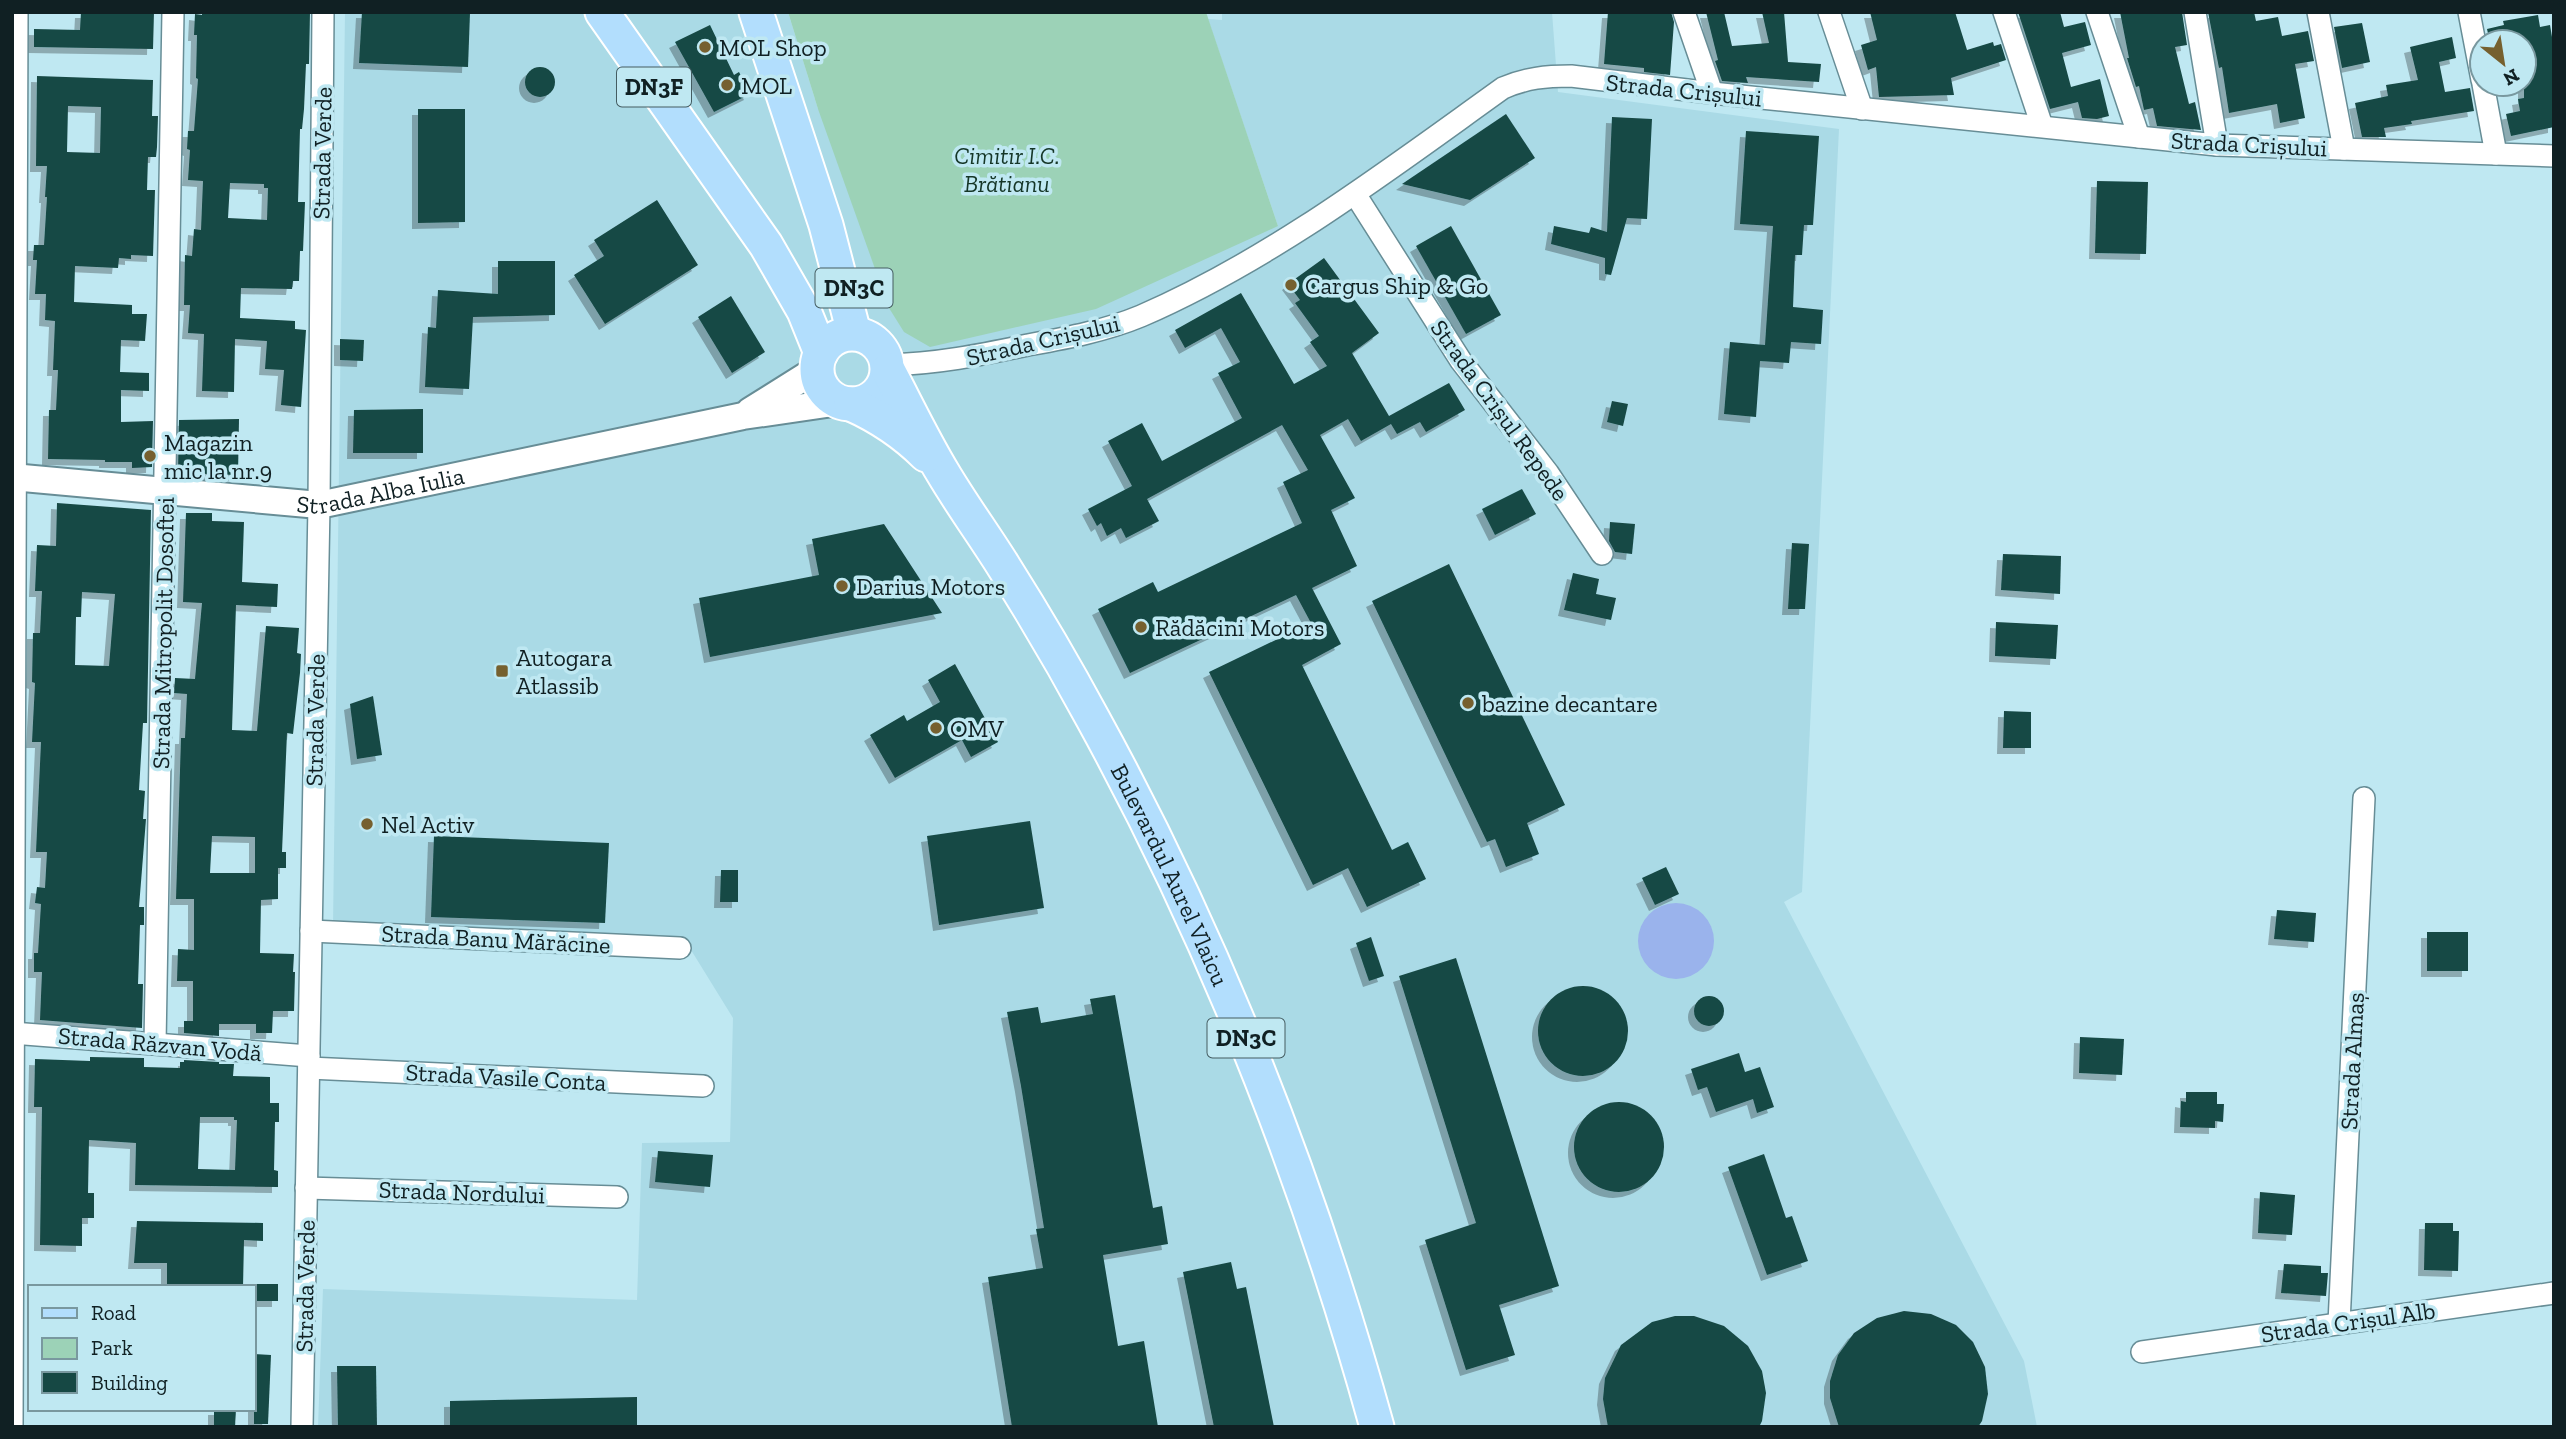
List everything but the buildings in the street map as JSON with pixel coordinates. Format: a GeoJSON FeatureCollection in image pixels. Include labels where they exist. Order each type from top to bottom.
{"type":"FeatureCollection","features":[{"type":"Feature","properties":{"kind":"main road","name":"DN3F"},"geometry":{"type":"LineString","coordinates":[[602,12],[766,245],[834,347]]}},
{"type":"Feature","properties":{"kind":"main road","name":"DN3C"},"geometry":{"type":"LineString","coordinates":[[756,12],[826,225],[886,362]]}},
{"type":"Feature","properties":{"kind":"main road","name":"DN3C"},"geometry":{"type":"LineString","coordinates":[[826,225],[834,347]]}},
{"type":"Feature","properties":{"kind":"main road"},"geometry":{"type":"LineString","coordinates":[[869,338],[886,362],[881,389],[873,397],[846,403],[823,389],[834,347],[869,338]]}},
{"type":"Feature","properties":{"kind":"main road","name":"Bulevardul Aurel Vlaicu"},"geometry":{"type":"LineString","coordinates":[[886,362],[942,472],[1062,664],[1150,827],[1189,908],[1252,1053],[1281,1129],[1356,1350],[1377,1427]]}},
{"type":"Feature","properties":{"kind":"main road","name":"Bulevardul Aurel Vlaicu"},"geometry":{"type":"LineString","coordinates":[[846,403],[876,415],[896,428],[942,472]]}},
{"type":"Feature","properties":{"kind":"street"},"geometry":{"type":"LineString","coordinates":[[12,1427],[17,12]]}},
{"type":"Feature","properties":{"kind":"street","name":"Strada Mitropolit Dosoftei"},"geometry":{"type":"LineString","coordinates":[[155,1044],[173,12]]}},
{"type":"Feature","properties":{"kind":"street","name":"Strada Verde"},"geometry":{"type":"LineString","coordinates":[[302,1427],[319,505],[323,12]]}},
{"type":"Feature","properties":{"kind":"street"},"geometry":{"type":"LineString","coordinates":[[1684,12],[1712,93]]}},
{"type":"Feature","properties":{"kind":"street"},"geometry":{"type":"LineString","coordinates":[[1829,12],[1862,109]]}},
{"type":"Feature","properties":{"kind":"street"},"geometry":{"type":"LineString","coordinates":[[2004,12],[2042,126]]}},
{"type":"Feature","properties":{"kind":"street"},"geometry":{"type":"LineString","coordinates":[[2097,12],[2139,137]]}},
{"type":"Feature","properties":{"kind":"street"},"geometry":{"type":"LineString","coordinates":[[2195,12],[2217,145]]}},
{"type":"Feature","properties":{"kind":"street"},"geometry":{"type":"LineString","coordinates":[[2318,12],[2344,149]]}},
{"type":"Feature","properties":{"kind":"street","name":"Strada Crișului"},"geometry":{"type":"LineString","coordinates":[[886,362],[920,365],[957,360],[1080,335],[1139,317],[1246,263],[1354,194],[1503,88],[1523,79],[1547,76],[1571,76],[2217,145],[2554,156]]}},
{"type":"Feature","properties":{"kind":"street"},"geometry":{"type":"LineString","coordinates":[[2485,98],[2496,154]]}},
{"type":"Feature","properties":{"kind":"street","name":"Strada Crișul Repede"},"geometry":{"type":"LineString","coordinates":[[1354,194],[1461,361],[1548,473],[1602,554]]}},
{"type":"Feature","properties":{"kind":"street","name":"Strada Alba Iulia"},"geometry":{"type":"LineString","coordinates":[[743,416],[834,347]]}},
{"type":"Feature","properties":{"kind":"street","name":"Strada Alba Iulia"},"geometry":{"type":"LineString","coordinates":[[14,477],[319,505],[743,416],[846,403]]}},
{"type":"Feature","properties":{"kind":"street","name":"Strada Almaș"},"geometry":{"type":"LineString","coordinates":[[2339,1323],[2364,798]]}},
{"type":"Feature","properties":{"kind":"street","name":"Strada Banu Mărăcine"},"geometry":{"type":"LineString","coordinates":[[311,931],[680,948]]}},
{"type":"Feature","properties":{"kind":"street","name":"Strada Răzvan Vodă"},"geometry":{"type":"LineString","coordinates":[[13,1033],[155,1044],[309,1062]]}},
{"type":"Feature","properties":{"kind":"street","name":"Strada Vasile Conta"},"geometry":{"type":"LineString","coordinates":[[309,1062],[703,1086]]}},
{"type":"Feature","properties":{"kind":"street","name":"Strada Nordului"},"geometry":{"type":"LineString","coordinates":[[306,1188],[617,1196]]}},
{"type":"Feature","properties":{"kind":"street","name":"Strada Crișul Alb"},"geometry":{"type":"LineString","coordinates":[[2142,1352],[2554,1293]]}},
{"type":"Feature","properties":{"kind":"shaded area"},"geometry":{"type":"Polygon","coordinates":[[[345,12],[788,12],[818,109],[1278,226],[1208,19],[1222,20],[1222,12],[1552,12],[1558,92],[1839,129],[1802,892],[1784,902],[2024,1361],[2037,1427],[318,1427],[323,1289],[637,1300],[642,1143],[730,1142],[733,1018],[683,937],[333,926],[345,12]]]}},
{"type":"Feature","properties":{"kind":"green space","name":"Cimitir I.C. Brătianu"},"geometry":{"type":"Polygon","coordinates":[[[788,12],[1206,12],[1278,226],[1096,309],[930,347],[904,332],[889,308],[818,109],[788,12]]]}},
{"type":"Feature","properties":{"kind":"water"},"geometry":{"type":"Polygon","coordinates":[[[1676,903],[1690,906],[1703,914],[1711,927],[1714,941],[1711,955],[1703,968],[1690,976],[1676,979],[1662,976],[1649,968],[1641,955],[1638,941],[1641,927],[1649,914],[1662,906],[1676,903]]]}},
{"type":"Feature","properties":{"kind":"place","name":"MOL Shop"},"geometry":{"type":"Point","coordinates":[705,47]}},
{"type":"Feature","properties":{"kind":"place","name":"MOL"},"geometry":{"type":"Point","coordinates":[727,85]}},
{"type":"Feature","properties":{"kind":"place","name":"Cargus Ship & Go"},"geometry":{"type":"Point","coordinates":[1291,285]}},
{"type":"Feature","properties":{"kind":"place","name":"Magazin mic la nr.9"},"geometry":{"type":"Point","coordinates":[150,456]}},
{"type":"Feature","properties":{"kind":"place","name":"Darius Motors"},"geometry":{"type":"Point","coordinates":[842,586]}},
{"type":"Feature","properties":{"kind":"place","name":"Rădăcini Motors"},"geometry":{"type":"Point","coordinates":[1141,627]}},
{"type":"Feature","properties":{"kind":"place","name":"Autogara Atlassib"},"geometry":{"type":"Point","coordinates":[502,671]}},
{"type":"Feature","properties":{"kind":"place","name":"bazine decantare"},"geometry":{"type":"Point","coordinates":[1468,703]}},
{"type":"Feature","properties":{"kind":"place","name":"OMV"},"geometry":{"type":"Point","coordinates":[936,728]}},
{"type":"Feature","properties":{"kind":"place","name":"Nel Activ"},"geometry":{"type":"Point","coordinates":[367,824]}}]}
